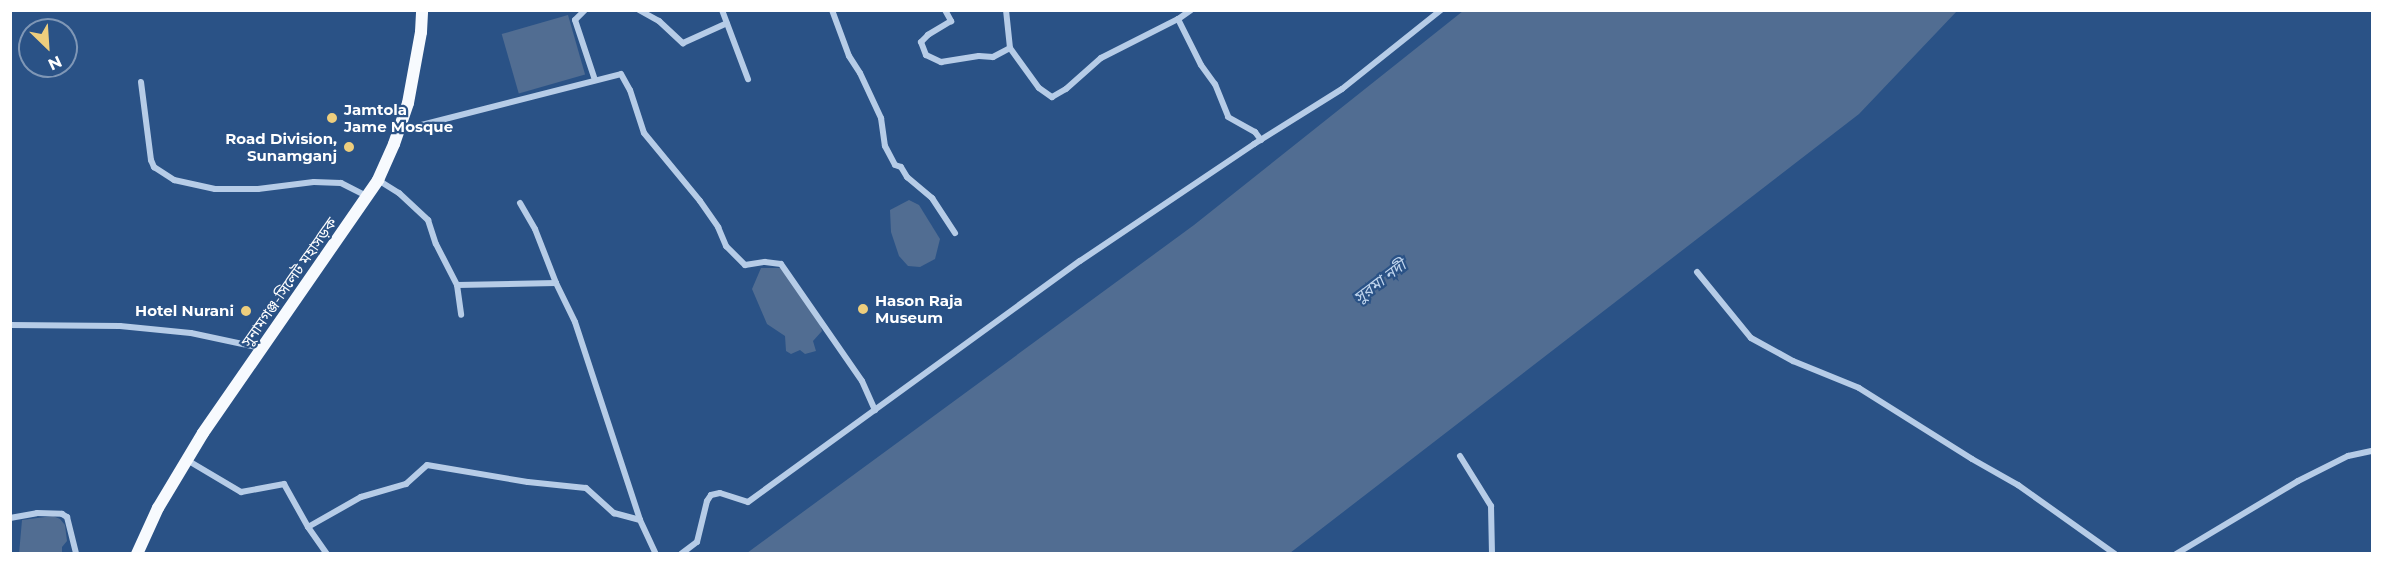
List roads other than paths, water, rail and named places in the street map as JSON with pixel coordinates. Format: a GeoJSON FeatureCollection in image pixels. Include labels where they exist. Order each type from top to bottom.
{"type":"FeatureCollection","features":[{"type":"Feature","properties":{"kind":"main road","name":"সুনামগঞ্জ-সিলেট মহাসড়ক"},"geometry":{"type":"LineString","coordinates":[[137,554],[158,508],[187,460],[378,180],[408,103],[421,32],[422,10]]}},
{"type":"Feature","properties":{"kind":"street"},"geometry":{"type":"LineString","coordinates":[[585,10],[575,20],[595,80]]}},
{"type":"Feature","properties":{"kind":"street"},"geometry":{"type":"LineString","coordinates":[[639,10],[658,21],[683,43],[727,23]]}},
{"type":"Feature","properties":{"kind":"street"},"geometry":{"type":"LineString","coordinates":[[722,10],[748,79]]}},
{"type":"Feature","properties":{"kind":"street"},"geometry":{"type":"LineString","coordinates":[[832,10],[849,56],[860,73],[881,118],[885,146],[895,165],[901,167],[918,187],[932,198],[955,233]]}},
{"type":"Feature","properties":{"kind":"street"},"geometry":{"type":"LineString","coordinates":[[945,10],[951,21],[921,42],[926,55],[941,62],[979,56],[993,57],[1010,48]]}},
{"type":"Feature","properties":{"kind":"street"},"geometry":{"type":"LineString","coordinates":[[1006,10],[1010,48],[1039,88],[1052,97],[1066,89],[1101,58],[1178,19],[1191,10]]}},
{"type":"Feature","properties":{"kind":"street"},"geometry":{"type":"LineString","coordinates":[[681,554],[697,542],[707,501],[711,495],[720,493],[748,502],[1080,261],[1261,140],[1342,89],[1437,12]]}},
{"type":"Feature","properties":{"kind":"street"},"geometry":{"type":"LineString","coordinates":[[1178,19],[1201,65],[1215,84],[1228,117],[1255,132],[1261,140]]}},
{"type":"Feature","properties":{"kind":"street"},"geometry":{"type":"LineString","coordinates":[[398,131],[621,74],[630,90],[644,133],[700,201],[718,227],[726,246],[745,265],[765,262],[781,264],[862,381],[875,410]]}},
{"type":"Feature","properties":{"kind":"street"},"geometry":{"type":"LineString","coordinates":[[141,82],[151,160],[154,168],[174,180],[215,189],[258,189],[314,182],[341,183],[368,197]]}},
{"type":"Feature","properties":{"kind":"street"},"geometry":{"type":"LineString","coordinates":[[378,180],[399,193],[428,220],[436,244],[457,285],[461,315]]}},
{"type":"Feature","properties":{"kind":"street"},"geometry":{"type":"LineString","coordinates":[[520,203],[535,230],[556,283],[575,322],[640,520],[656,554]]}},
{"type":"Feature","properties":{"kind":"street"},"geometry":{"type":"LineString","coordinates":[[1697,272],[1751,338],[1793,361],[1821,370],[1859,388],[2018,485],[2115,554]]}},
{"type":"Feature","properties":{"kind":"street"},"geometry":{"type":"LineString","coordinates":[[457,285],[556,283]]}},
{"type":"Feature","properties":{"kind":"street"},"geometry":{"type":"LineString","coordinates":[[10,325],[120,326],[191,333],[262,348]]}},
{"type":"Feature","properties":{"kind":"street"},"geometry":{"type":"LineString","coordinates":[[2176,554],[2298,481],[2348,456],[2373,451]]}},
{"type":"Feature","properties":{"kind":"street"},"geometry":{"type":"LineString","coordinates":[[1460,456],[1491,506],[1492,554]]}},
{"type":"Feature","properties":{"kind":"street"},"geometry":{"type":"LineString","coordinates":[[187,460],[241,492],[284,484],[308,527],[327,554]]}},
{"type":"Feature","properties":{"kind":"street"},"geometry":{"type":"LineString","coordinates":[[308,527],[361,497],[406,484],[426,465],[528,482],[586,488],[614,513],[640,520]]}},
{"type":"Feature","properties":{"kind":"street"},"geometry":{"type":"LineString","coordinates":[[10,518],[37,513],[62,514],[67,517],[76,554]]}},
{"type":"Feature","properties":{"kind":"water","name":"সুরমা নদী"},"geometry":{"type":"Polygon","coordinates":[[[1463,11],[1957,11],[1859,114],[1290,553],[747,553],[1194,225],[1463,11]]]}},
{"type":"Feature","properties":{"kind":"water"},"geometry":{"type":"Polygon","coordinates":[[[568,15],[585,75],[519,94],[502,34],[568,15]]]}},
{"type":"Feature","properties":{"kind":"water"},"geometry":{"type":"Polygon","coordinates":[[[909,200],[919,205],[940,239],[935,259],[920,267],[908,266],[899,256],[891,232],[890,210],[909,200]]]}},
{"type":"Feature","properties":{"kind":"water"},"geometry":{"type":"Polygon","coordinates":[[[761,268],[782,268],[820,324],[822,331],[813,341],[816,351],[805,354],[800,350],[791,354],[786,351],[785,336],[767,324],[752,289],[761,268]]]}},
{"type":"Feature","properties":{"kind":"water"},"geometry":{"type":"Polygon","coordinates":[[[53,516],[65,525],[67,541],[62,547],[62,553],[19,554],[22,520],[53,516]]]}},
{"type":"Feature","properties":{"kind":"place","name":"Jamtola Jame Mosque"},"geometry":{"type":"Point","coordinates":[332,118]}},
{"type":"Feature","properties":{"kind":"place","name":"Road Division, Sunamganj"},"geometry":{"type":"Point","coordinates":[349,147]}},
{"type":"Feature","properties":{"kind":"place","name":"Hason Raja Museum"},"geometry":{"type":"Point","coordinates":[863,309]}},
{"type":"Feature","properties":{"kind":"place","name":"Hotel Nurani"},"geometry":{"type":"Point","coordinates":[246,311]}}]}
